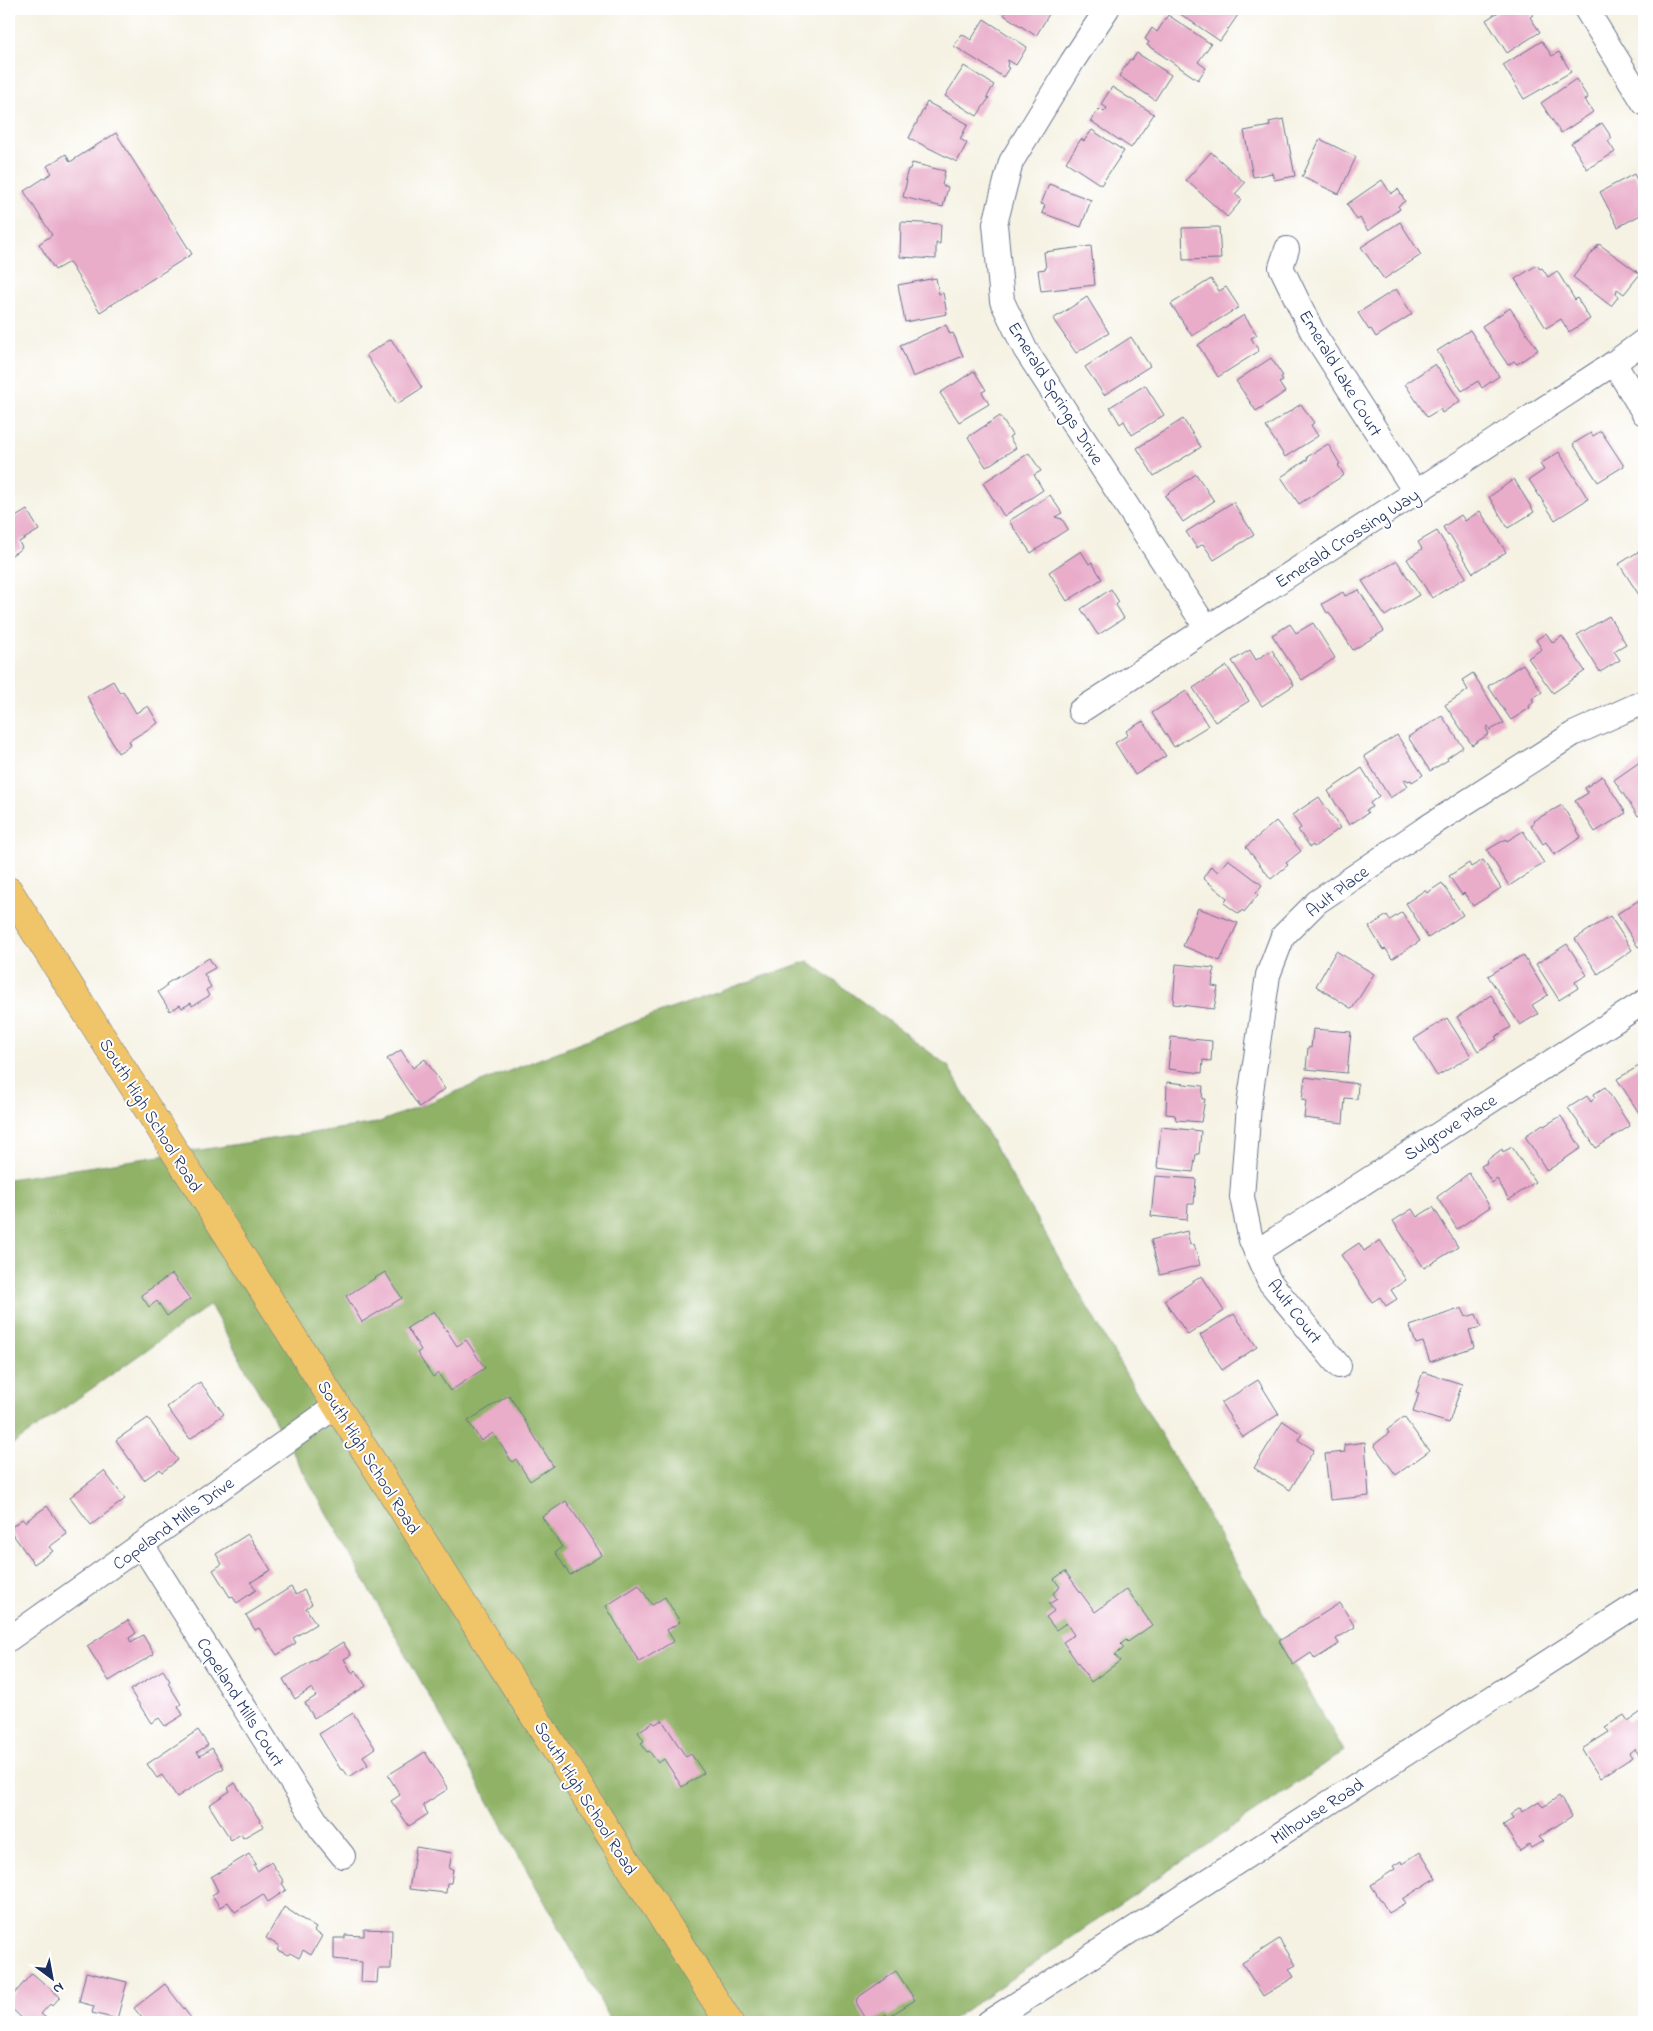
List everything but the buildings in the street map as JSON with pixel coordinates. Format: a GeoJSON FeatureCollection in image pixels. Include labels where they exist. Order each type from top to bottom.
{"type":"FeatureCollection","features":[{"type":"Feature","properties":{"kind":"main road","name":"South High School Road"},"geometry":{"type":"LineString","coordinates":[[9,891],[729,2022]]}},
{"type":"Feature","properties":{"kind":"street","name":"Emerald Springs Drive"},"geometry":{"type":"LineString","coordinates":[[1107,9],[1011,162],[995,224],[1002,301],[1025,349],[1207,629]]}},
{"type":"Feature","properties":{"kind":"street"},"geometry":{"type":"LineString","coordinates":[[1586,9],[1644,103]]}},
{"type":"Feature","properties":{"kind":"street","name":"Emerald Lake Court"},"geometry":{"type":"LineString","coordinates":[[1287,249],[1281,267],[1312,331],[1416,493]]}},
{"type":"Feature","properties":{"kind":"street","name":"Emerald Crossing Way"},"geometry":{"type":"LineString","coordinates":[[1080,711],[1416,493],[1614,363],[1644,341]]}},
{"type":"Feature","properties":{"kind":"street"},"geometry":{"type":"LineString","coordinates":[[1614,363],[1644,413]]}},
{"type":"Feature","properties":{"kind":"street","name":"Ault Place"},"geometry":{"type":"LineString","coordinates":[[1256,1252],[1251,1240],[1242,1196],[1249,1105],[1268,976],[1283,936],[1317,902],[1426,828],[1573,734],[1644,702]]}},
{"type":"Feature","properties":{"kind":"street","name":"Sulgrove Place"},"geometry":{"type":"LineString","coordinates":[[1256,1252],[1644,1002]]}},
{"type":"Feature","properties":{"kind":"street","name":"Ault Court"},"geometry":{"type":"LineString","coordinates":[[1256,1252],[1269,1281],[1340,1366]]}},
{"type":"Feature","properties":{"kind":"street","name":"Copeland Mills Drive"},"geometry":{"type":"LineString","coordinates":[[9,1639],[336,1406]]}},
{"type":"Feature","properties":{"kind":"street","name":"Copeland Mills Court"},"geometry":{"type":"LineString","coordinates":[[142,1545],[321,1829],[344,1856]]}},
{"type":"Feature","properties":{"kind":"street","name":"Milhouse Road"},"geometry":{"type":"LineString","coordinates":[[989,2022],[1644,1600]]}},
{"type":"Feature","properties":{"kind":"green space"},"geometry":{"type":"Polygon","coordinates":[[[808,961],[948,1066],[1344,1751],[948,2022],[612,2022],[210,1305],[9,1447],[9,1179],[377,1123],[636,1021],[808,961]]]}}]}
